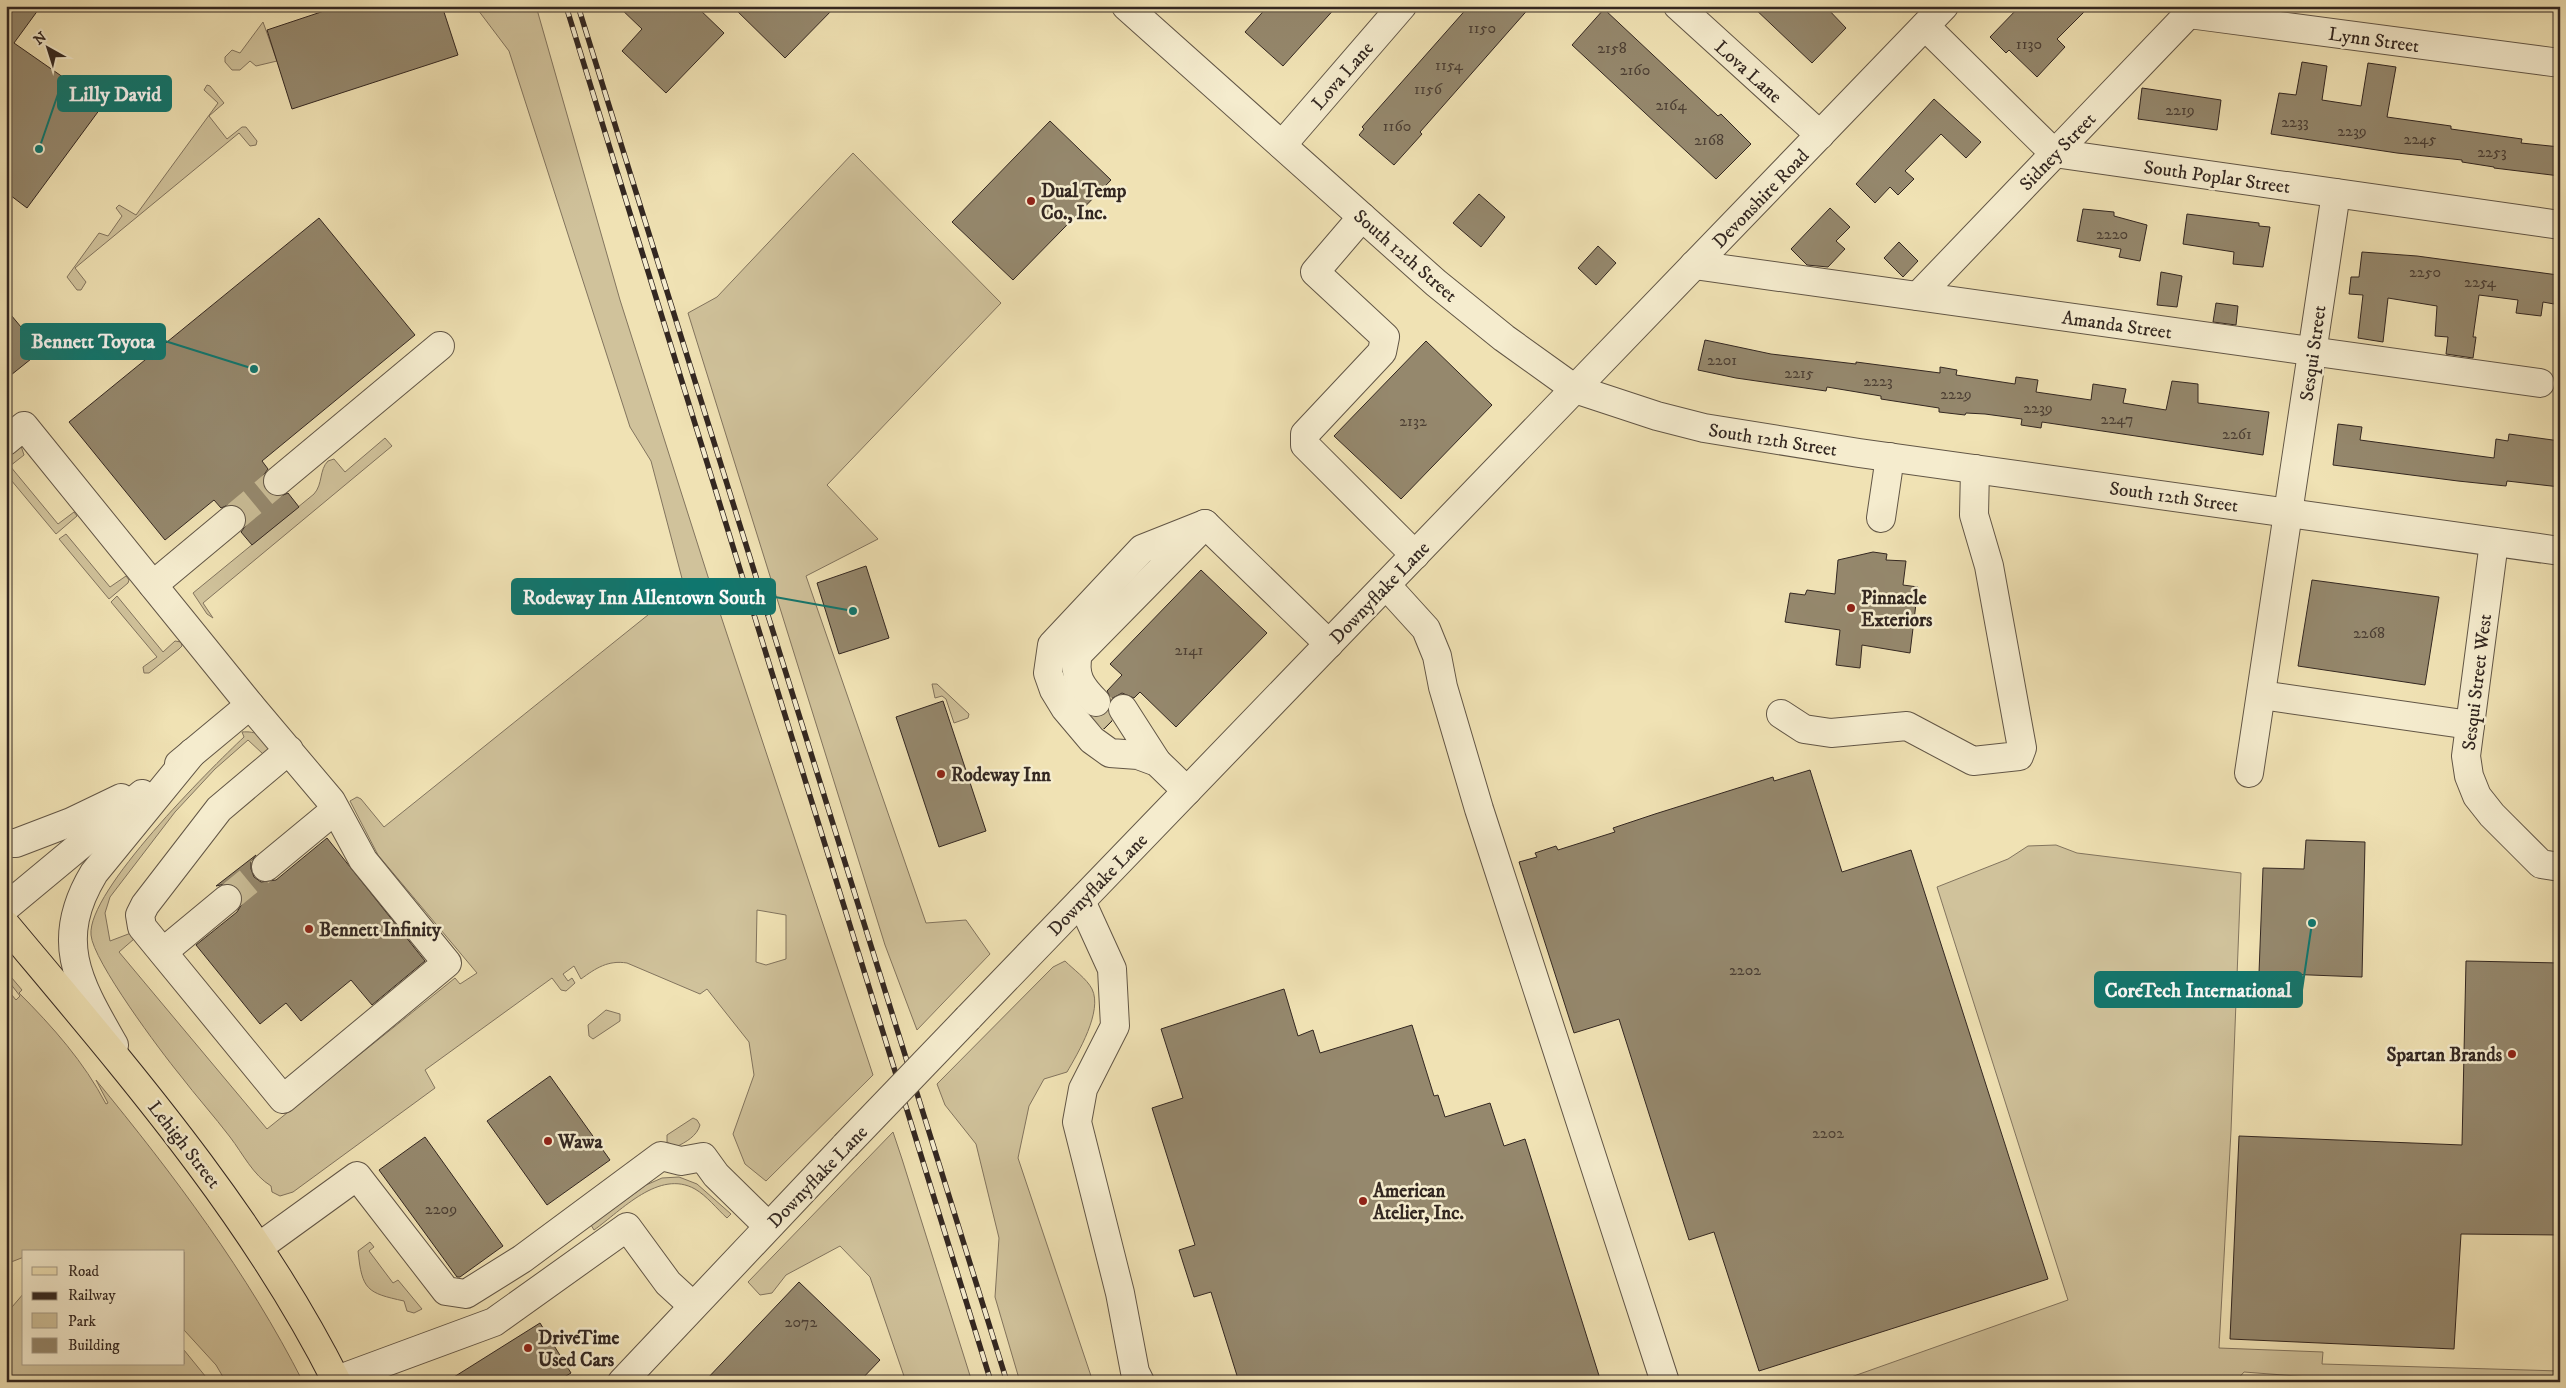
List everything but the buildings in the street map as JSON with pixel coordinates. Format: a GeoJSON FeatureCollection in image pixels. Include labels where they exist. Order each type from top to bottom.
{"type":"FeatureCollection","features":[{"type":"Feature","properties":{"kind":"main road","name":"Lehigh Street"},"geometry":{"type":"LineString","coordinates":[[6,925],[129,1073],[229,1201],[312,1334],[337,1381]]}},
{"type":"Feature","properties":{"kind":"street","name":"South 12th Street"},"geometry":{"type":"LineString","coordinates":[[1126,6],[1436,283],[1496,332],[1575,389],[1657,416],[1704,428],[1890,457],[2560,551]]}},
{"type":"Feature","properties":{"kind":"street","name":"Lova Lane"},"geometry":{"type":"LineString","coordinates":[[1282,145],[1402,6]]}},
{"type":"Feature","properties":{"kind":"street","name":"Lova Lane"},"geometry":{"type":"LineString","coordinates":[[1678,6],[1820,135]]}},
{"type":"Feature","properties":{"kind":"street","name":"Lynn Street"},"geometry":{"type":"LineString","coordinates":[[2192,10],[2560,63]]}},
{"type":"Feature","properties":{"kind":"street","name":"Sidney Street"},"geometry":{"type":"LineString","coordinates":[[1918,296],[2192,10]]}},
{"type":"Feature","properties":{"kind":"street","name":"Devonshire Road"},"geometry":{"type":"LineString","coordinates":[[1575,389],[1820,135],[1932,14]]}},
{"type":"Feature","properties":{"kind":"street"},"geometry":{"type":"LineString","coordinates":[[1932,14],[2054,154]]}},
{"type":"Feature","properties":{"kind":"street","name":"South Poplar Street"},"geometry":{"type":"LineString","coordinates":[[2054,154],[2560,225]]}},
{"type":"Feature","properties":{"kind":"street","name":"Sesqui Street"},"geometry":{"type":"LineString","coordinates":[[2249,773],[2336,193]]}},
{"type":"Feature","properties":{"kind":"street"},"geometry":{"type":"LineString","coordinates":[[1362,217],[1315,272],[1385,338],[1382,352],[1305,434],[1305,445],[1415,554]]}},
{"type":"Feature","properties":{"kind":"street","name":"Amanda Street"},"geometry":{"type":"LineString","coordinates":[[1694,265],[2540,383]]}},
{"type":"Feature","properties":{"kind":"street"},"geometry":{"type":"LineString","coordinates":[[278,481],[440,346]]}},
{"type":"Feature","properties":{"kind":"street","name":"Downyflake Lane"},"geometry":{"type":"LineString","coordinates":[[622,1382],[768,1226],[1575,389]]}},
{"type":"Feature","properties":{"kind":"street"},"geometry":{"type":"LineString","coordinates":[[6,440],[24,426],[250,705],[289,750],[331,801],[363,860],[447,963],[283,1099],[142,927],[140,915],[144,905],[219,809],[289,750]]}},
{"type":"Feature","properties":{"kind":"street"},"geometry":{"type":"LineString","coordinates":[[1881,518],[1890,457]]}},
{"type":"Feature","properties":{"kind":"street"},"geometry":{"type":"LineString","coordinates":[[1781,714],[1804,729],[1832,732],[1907,726],[1973,761],[2019,756],[2022,748],[1989,566],[1974,515],[1975,469]]}},
{"type":"Feature","properties":{"kind":"street"},"geometry":{"type":"LineString","coordinates":[[153,585],[231,520]]}},
{"type":"Feature","properties":{"kind":"street"},"geometry":{"type":"LineString","coordinates":[[1187,791],[1104,711],[1077,681],[1075,666],[1078,654],[1205,524]]}},
{"type":"Feature","properties":{"kind":"street"},"geometry":{"type":"LineString","coordinates":[[1205,524],[1329,644]]}},
{"type":"Feature","properties":{"kind":"street"},"geometry":{"type":"LineString","coordinates":[[1157,762],[1138,755],[1110,753],[1078,725],[1054,690],[1048,673],[1052,645],[1142,549],[1205,524]]}},
{"type":"Feature","properties":{"kind":"street","name":"Sesqui Street West"},"geometry":{"type":"LineString","coordinates":[[2494,542],[2466,756],[2468,776],[2477,796],[2492,816],[2541,864],[2560,867]]}},
{"type":"Feature","properties":{"kind":"street"},"geometry":{"type":"LineString","coordinates":[[1386,585],[1426,628],[1437,656],[1443,687],[1479,809],[1665,1382]]}},
{"type":"Feature","properties":{"kind":"street"},"geometry":{"type":"LineString","coordinates":[[2261,695],[2470,726]]}},
{"type":"Feature","properties":{"kind":"street"},"geometry":{"type":"LineString","coordinates":[[6,907],[250,705]]}},
{"type":"Feature","properties":{"kind":"street"},"geometry":{"type":"LineString","coordinates":[[6,843],[16,843],[80,818],[124,796],[192,753]]}},
{"type":"Feature","properties":{"kind":"street"},"geometry":{"type":"LineString","coordinates":[[129,1073],[107,1033],[74,958],[71,938],[74,916],[82,894],[94,874],[192,753]]}},
{"type":"Feature","properties":{"kind":"street"},"geometry":{"type":"LineString","coordinates":[[266,867],[335,810]]}},
{"type":"Feature","properties":{"kind":"street"},"geometry":{"type":"LineString","coordinates":[[162,952],[227,899]]}},
{"type":"Feature","properties":{"kind":"street"},"geometry":{"type":"LineString","coordinates":[[1081,900],[1112,969],[1115,1026],[1083,1089],[1077,1122],[1120,1292],[1135,1372],[1140,1382]]}},
{"type":"Feature","properties":{"kind":"street"},"geometry":{"type":"LineString","coordinates":[[259,1247],[357,1176],[446,1291],[466,1294],[522,1259],[661,1156],[681,1161],[703,1157],[716,1174],[768,1226]]}},
{"type":"Feature","properties":{"kind":"street"},"geometry":{"type":"LineString","coordinates":[[337,1381],[494,1322],[627,1228],[668,1283],[693,1306]]}},
{"type":"Feature","properties":{"kind":"green space"},"geometry":{"type":"Polygon","coordinates":[[[475,6],[536,6],[620,300],[710,583],[873,1075],[766,1181],[745,1164],[733,1134],[754,1075],[749,1042],[707,989],[700,994],[627,963],[620,962],[602,966],[581,979],[574,966],[563,974],[568,981],[572,978],[575,983],[566,991],[561,990],[552,978],[425,1070],[435,1088],[293,1192],[280,1196],[272,1192],[271,1186],[254,1170],[171,1063],[129,1006],[103,965],[91,935],[95,915],[108,890],[153,832],[205,775],[244,737],[242,732],[256,733],[265,740],[269,749],[263,754],[248,740],[215,769],[175,812],[110,897],[105,913],[110,941],[131,933],[134,939],[119,952],[267,1129],[455,978],[460,984],[477,973],[378,855],[350,801],[357,797],[361,799],[384,827],[684,586],[651,461],[630,427],[509,51],[475,6]],[[757,910],[756,962],[766,965],[786,959],[786,915],[757,910]]]}},
{"type":"Feature","properties":{"kind":"green space"},"geometry":{"type":"Polygon","coordinates":[[[263,22],[277,61],[256,66],[250,61],[240,70],[232,70],[225,62],[225,57],[232,50],[240,53],[263,22]]]}},
{"type":"Feature","properties":{"kind":"green space"},"geometry":{"type":"Polygon","coordinates":[[[207,85],[224,103],[209,116],[227,139],[242,127],[246,127],[257,141],[256,145],[250,146],[239,133],[75,268],[86,282],[81,290],[77,290],[67,277],[99,233],[108,236],[122,216],[116,208],[119,205],[136,215],[218,103],[204,90],[207,85]]]}},
{"type":"Feature","properties":{"kind":"green space"},"geometry":{"type":"Polygon","coordinates":[[[853,153],[1001,303],[827,485],[878,539],[806,576],[926,923],[966,920],[990,954],[917,1030],[885,945],[688,313],[717,297],[853,153]]]}},
{"type":"Feature","properties":{"kind":"green space"},"geometry":{"type":"Polygon","coordinates":[[[385,438],[392,446],[203,603],[213,618],[207,614],[193,593],[314,494],[328,461],[334,459],[345,472],[385,438]]]}},
{"type":"Feature","properties":{"kind":"green space"},"geometry":{"type":"Polygon","coordinates":[[[21,446],[24,455],[10,466],[58,524],[74,512],[77,516],[56,534],[6,474],[6,456],[21,446]]]}},
{"type":"Feature","properties":{"kind":"green space"},"geometry":{"type":"Polygon","coordinates":[[[66,534],[110,587],[126,576],[129,580],[128,583],[109,599],[59,539],[66,534]]]}},
{"type":"Feature","properties":{"kind":"green space"},"geometry":{"type":"Polygon","coordinates":[[[117,596],[163,652],[175,641],[181,642],[182,646],[179,649],[149,673],[144,673],[143,667],[157,657],[111,602],[117,596]]]}},
{"type":"Feature","properties":{"kind":"green space"},"geometry":{"type":"Polygon","coordinates":[[[932,684],[937,684],[969,714],[968,718],[954,723],[946,699],[942,696],[935,698],[932,684]]]}},
{"type":"Feature","properties":{"kind":"green space"},"geometry":{"type":"Polygon","coordinates":[[[2056,845],[2077,853],[2241,873],[2231,1131],[2219,1348],[2323,1352],[2322,1364],[2560,1371],[2560,1382],[2374,1382],[2244,1372],[2235,1382],[1837,1382],[2068,1300],[1937,887],[2008,859],[2028,846],[2056,845]]]}},
{"type":"Feature","properties":{"kind":"green space"},"geometry":{"type":"Polygon","coordinates":[[[1065,961],[1092,989],[1095,998],[1092,1020],[1083,1043],[1067,1072],[1044,1079],[1029,1106],[1018,1158],[1093,1382],[1020,1382],[995,1297],[999,1238],[976,1144],[945,1105],[937,1084],[1053,967],[1065,961]]]}},
{"type":"Feature","properties":{"kind":"green space"},"geometry":{"type":"Polygon","coordinates":[[[6,971],[22,990],[19,993],[56,1032],[78,1059],[106,1104],[108,1103],[96,1080],[181,1188],[208,1225],[258,1302],[303,1382],[226,1382],[216,1365],[185,1331],[185,1250],[22,1250],[22,1258],[6,1264],[6,988],[16,1000],[20,996],[6,978],[6,971]]]}},
{"type":"Feature","properties":{"kind":"green space"},"geometry":{"type":"Polygon","coordinates":[[[606,1010],[620,1014],[620,1021],[593,1039],[589,1036],[588,1025],[606,1010]]]}},
{"type":"Feature","properties":{"kind":"green space"},"geometry":{"type":"Polygon","coordinates":[[[693,1118],[700,1125],[694,1135],[676,1147],[667,1142],[667,1135],[693,1118]]]}},
{"type":"Feature","properties":{"kind":"green space"},"geometry":{"type":"Polygon","coordinates":[[[893,1132],[972,1382],[906,1382],[870,1277],[840,1246],[786,1275],[772,1293],[760,1295],[748,1282],[893,1132]]]}},
{"type":"Feature","properties":{"kind":"green space"},"geometry":{"type":"Polygon","coordinates":[[[679,1177],[697,1184],[731,1214],[727,1218],[695,1189],[681,1184],[668,1184],[642,1194],[594,1230],[591,1225],[646,1185],[662,1178],[679,1177]]]}},
{"type":"Feature","properties":{"kind":"green space"},"geometry":{"type":"Polygon","coordinates":[[[370,1242],[374,1247],[369,1251],[393,1283],[398,1280],[422,1309],[414,1313],[407,1311],[404,1301],[382,1295],[369,1288],[362,1274],[358,1251],[370,1242]]]}},
{"type":"Feature","properties":{"kind":"green space"},"geometry":{"type":"Polygon","coordinates":[[[22,1295],[22,1366],[185,1366],[185,1351],[210,1382],[6,1382],[6,1314],[22,1295]]]}},
{"type":"Feature","properties":{"kind":"tunnel"},"geometry":{"type":"LineString","coordinates":[[231,520],[278,481]]}},
{"type":"Feature","properties":{"kind":"tunnel"},"geometry":{"type":"LineString","coordinates":[[1096,702],[1113,719]]}},
{"type":"Feature","properties":{"kind":"tunnel"},"geometry":{"type":"LineString","coordinates":[[227,899],[266,867]]}},
{"type":"Feature","properties":{"kind":"railway"},"geometry":{"type":"LineString","coordinates":[[566,6],[991,1382]]}},
{"type":"Feature","properties":{"kind":"railway"},"geometry":{"type":"LineString","coordinates":[[578,6],[1007,1382]]}},
{"type":"Feature","properties":{"kind":"place","name":"Lilly David"},"geometry":{"type":"Point","coordinates":[39,149]}},
{"type":"Feature","properties":{"kind":"place","name":"Dual Temp Co., Inc."},"geometry":{"type":"Point","coordinates":[1031,201]}},
{"type":"Feature","properties":{"kind":"place","name":"Bennett Toyota"},"geometry":{"type":"Point","coordinates":[254,369]}},
{"type":"Feature","properties":{"kind":"place","name":"Pinnacle Exteriors"},"geometry":{"type":"Point","coordinates":[1851,608]}},
{"type":"Feature","properties":{"kind":"place","name":"Rodeway Inn Allentown South"},"geometry":{"type":"Point","coordinates":[853,611]}},
{"type":"Feature","properties":{"kind":"place","name":"Rodeway Inn"},"geometry":{"type":"Point","coordinates":[941,774]}},
{"type":"Feature","properties":{"kind":"place","name":"CoreTech International"},"geometry":{"type":"Point","coordinates":[2312,923]}},
{"type":"Feature","properties":{"kind":"place","name":"Bennett Infinity"},"geometry":{"type":"Point","coordinates":[309,929]}},
{"type":"Feature","properties":{"kind":"place","name":"Spartan Brands"},"geometry":{"type":"Point","coordinates":[2512,1054]}},
{"type":"Feature","properties":{"kind":"place","name":"Wawa"},"geometry":{"type":"Point","coordinates":[548,1141]}},
{"type":"Feature","properties":{"kind":"place","name":"American Atelier, Inc."},"geometry":{"type":"Point","coordinates":[1363,1201]}},
{"type":"Feature","properties":{"kind":"place","name":"DriveTime Used Cars"},"geometry":{"type":"Point","coordinates":[528,1348]}}]}
